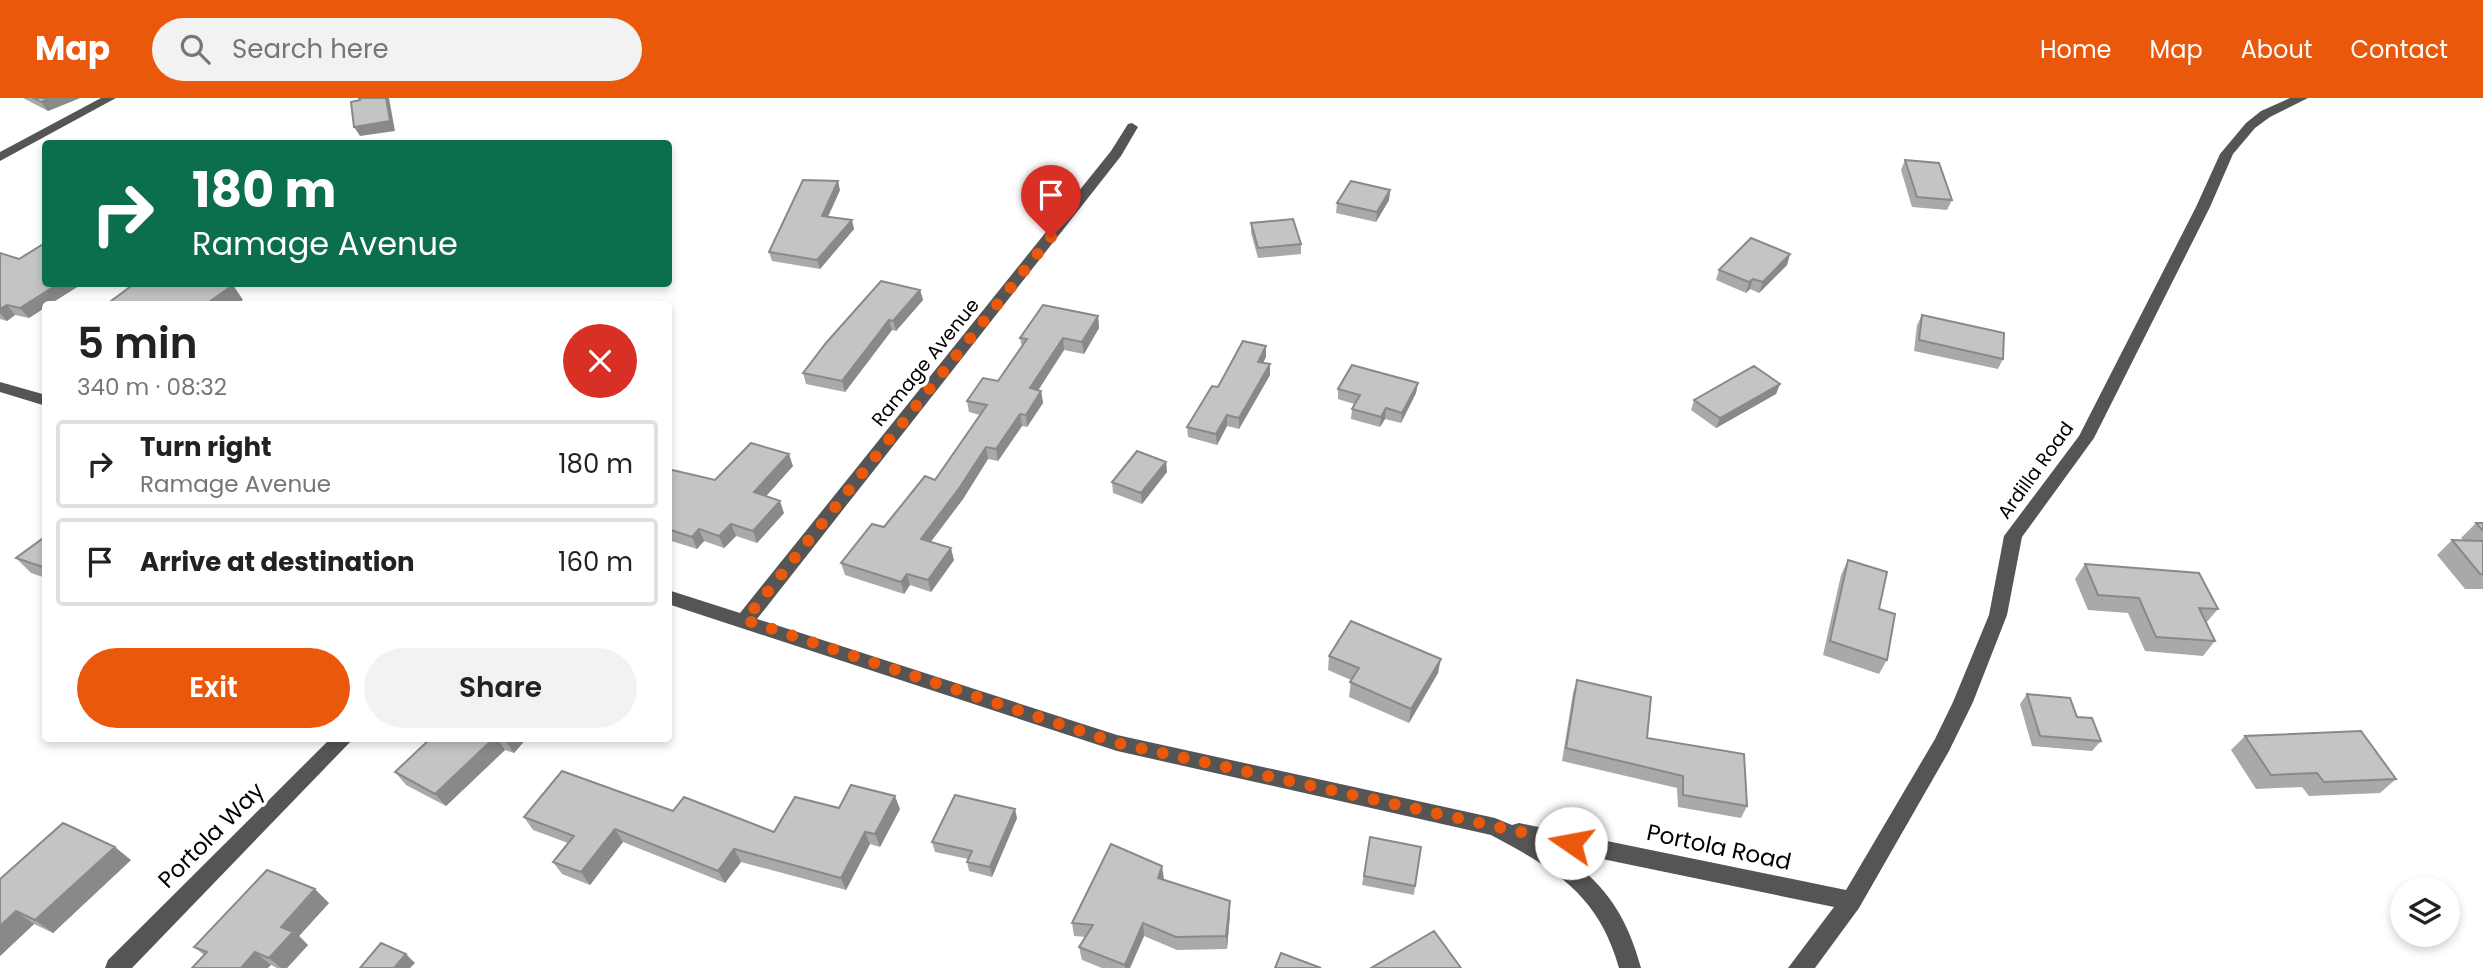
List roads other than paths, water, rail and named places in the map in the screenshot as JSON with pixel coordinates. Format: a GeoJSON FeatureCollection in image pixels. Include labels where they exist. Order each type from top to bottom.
{"type":"FeatureCollection","features":[{"type":"Feature","properties":{"kind":"street"},"geometry":{"type":"LineString","coordinates":[[0,157],[110,98]]}},
{"type":"Feature","properties":{"kind":"street","name":"Ardilla Road"},"geometry":{"type":"LineString","coordinates":[[1799,968],[1815,952],[1851,901],[1942,745],[1964,702],[1998,615],[2013,536],[2086,438],[2203,207],[2209,187],[2231,143],[2254,121],[2302,98]]}},
{"type":"Feature","properties":{"kind":"street","name":"Ramage Avenue"},"geometry":{"type":"LineString","coordinates":[[745,620],[994,310],[1116,153],[1132,127]]}},
{"type":"Feature","properties":{"kind":"street"},"geometry":{"type":"LineString","coordinates":[[0,387],[42,400]]}},
{"type":"Feature","properties":{"kind":"street","name":"Portola Road"},"geometry":{"type":"LineString","coordinates":[[672,598],[1117,743],[1495,827],[1851,901]]}},
{"type":"Feature","properties":{"kind":"street","name":"Portola Way"},"geometry":{"type":"LineString","coordinates":[[116,968],[340,742]]}},
{"type":"Feature","properties":{"kind":"street","name":"Portola Road"},"geometry":{"type":"LineString","coordinates":[[1495,827],[1540,850],[1580,878],[1601,901],[1617,929],[1630,968]]}}]}
